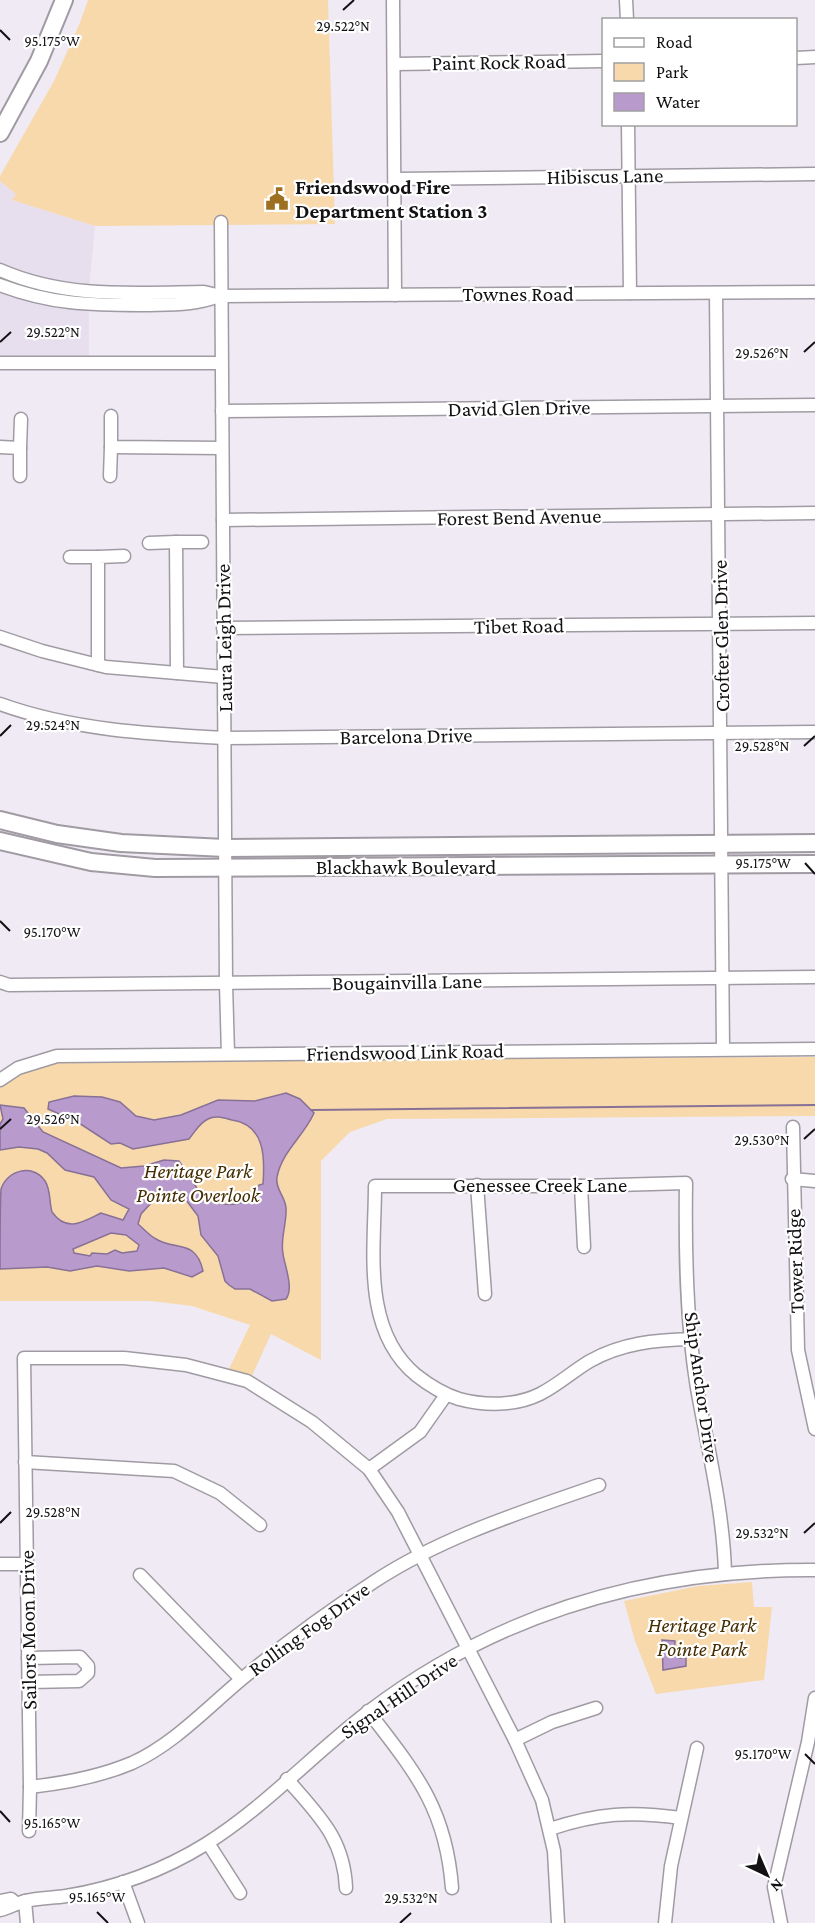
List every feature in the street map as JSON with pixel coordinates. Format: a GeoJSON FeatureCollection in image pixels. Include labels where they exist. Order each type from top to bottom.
{"type":"FeatureCollection","features":[{"type":"Feature","properties":{"kind":"main road"},"geometry":{"type":"LineString","coordinates":[[0,133],[39,61],[64,0]]}},
{"type":"Feature","properties":{"kind":"main road","name":"Blackhawk Boulevard"},"geometry":{"type":"LineString","coordinates":[[0,820],[57,834],[120,843],[225,848],[815,843]]}},
{"type":"Feature","properties":{"kind":"main road","name":"Blackhawk Boulevard"},"geometry":{"type":"LineString","coordinates":[[0,841],[92,862],[155,868],[815,864]]}},
{"type":"Feature","properties":{"kind":"main road"},"geometry":{"type":"LineString","coordinates":[[569,844],[569,866]]}},
{"type":"Feature","properties":{"kind":"main road"},"geometry":{"type":"LineString","coordinates":[[453,846],[453,866]]}},
{"type":"Feature","properties":{"kind":"street"},"geometry":{"type":"LineString","coordinates":[[393,0],[395,295]]}},
{"type":"Feature","properties":{"kind":"street"},"geometry":{"type":"LineString","coordinates":[[626,0],[627,18]]}},
{"type":"Feature","properties":{"kind":"street"},"geometry":{"type":"LineString","coordinates":[[797,58],[815,57]]}},
{"type":"Feature","properties":{"kind":"street","name":"Paint Rock Road"},"geometry":{"type":"LineString","coordinates":[[394,64],[602,61]]}},
{"type":"Feature","properties":{"kind":"street"},"geometry":{"type":"LineString","coordinates":[[628,126],[630,293]]}},
{"type":"Feature","properties":{"kind":"street","name":"Hibiscus Lane"},"geometry":{"type":"LineString","coordinates":[[396,179],[815,174]]}},
{"type":"Feature","properties":{"kind":"street","name":"Laura Leigh Drive"},"geometry":{"type":"LineString","coordinates":[[221,222],[228,1054]]}},
{"type":"Feature","properties":{"kind":"street","name":"Townes Road"},"geometry":{"type":"LineString","coordinates":[[0,270],[30,283],[72,292],[204,292],[220,296],[815,292]]}},
{"type":"Feature","properties":{"kind":"street","name":"Townes Road"},"geometry":{"type":"LineString","coordinates":[[0,285],[45,300],[90,305],[197,304],[220,296]]}},
{"type":"Feature","properties":{"kind":"street","name":"Crofter Glen Drive"},"geometry":{"type":"LineString","coordinates":[[716,293],[722,733],[723,1049]]}},
{"type":"Feature","properties":{"kind":"street"},"geometry":{"type":"LineString","coordinates":[[0,363],[221,363]]}},
{"type":"Feature","properties":{"kind":"street","name":"David Glen Drive"},"geometry":{"type":"LineString","coordinates":[[222,411],[815,405]]}},
{"type":"Feature","properties":{"kind":"street"},"geometry":{"type":"LineString","coordinates":[[110,476],[111,416]]}},
{"type":"Feature","properties":{"kind":"street"},"geometry":{"type":"LineString","coordinates":[[20,476],[21,419]]}},
{"type":"Feature","properties":{"kind":"street"},"geometry":{"type":"LineString","coordinates":[[0,447],[21,448]]}},
{"type":"Feature","properties":{"kind":"street"},"geometry":{"type":"LineString","coordinates":[[111,447],[222,448]]}},
{"type":"Feature","properties":{"kind":"street","name":"Forest Bend Avenue"},"geometry":{"type":"LineString","coordinates":[[223,520],[815,513]]}},
{"type":"Feature","properties":{"kind":"street"},"geometry":{"type":"LineString","coordinates":[[176,542],[177,673]]}},
{"type":"Feature","properties":{"kind":"street"},"geometry":{"type":"LineString","coordinates":[[149,543],[202,542]]}},
{"type":"Feature","properties":{"kind":"street"},"geometry":{"type":"LineString","coordinates":[[70,557],[124,556]]}},
{"type":"Feature","properties":{"kind":"street"},"geometry":{"type":"LineString","coordinates":[[98,557],[98,665]]}},
{"type":"Feature","properties":{"kind":"street","name":"Tibet Road"},"geometry":{"type":"LineString","coordinates":[[223,628],[815,623]]}},
{"type":"Feature","properties":{"kind":"street"},"geometry":{"type":"LineString","coordinates":[[0,637],[42,651],[98,665],[224,677]]}},
{"type":"Feature","properties":{"kind":"street","name":"Barcelona Drive"},"geometry":{"type":"LineString","coordinates":[[0,704],[62,722],[140,734],[225,738],[815,732]]}},
{"type":"Feature","properties":{"kind":"street","name":"Bougainvilla Lane"},"geometry":{"type":"LineString","coordinates":[[0,982],[9,985],[226,984],[815,978]]}},
{"type":"Feature","properties":{"kind":"street","name":"Friendswood Link Road"},"geometry":{"type":"LineString","coordinates":[[0,1080],[18,1068],[57,1056],[815,1049]]}},
{"type":"Feature","properties":{"kind":"street","name":"Tower Ridge"},"geometry":{"type":"LineString","coordinates":[[793,1127],[792,1179],[798,1350],[815,1429]]}},
{"type":"Feature","properties":{"kind":"street"},"geometry":{"type":"LineString","coordinates":[[792,1179],[815,1181]]}},
{"type":"Feature","properties":{"kind":"street","name":"Genessee Creek Lane"},"geometry":{"type":"LineString","coordinates":[[446,1395],[408,1368],[384,1333],[376,1292],[375,1186],[581,1186],[686,1183],[686,1202]]}},
{"type":"Feature","properties":{"kind":"street"},"geometry":{"type":"LineString","coordinates":[[477,1185],[485,1294]]}},
{"type":"Feature","properties":{"kind":"street"},"geometry":{"type":"LineString","coordinates":[[581,1186],[584,1247]]}},
{"type":"Feature","properties":{"kind":"street","name":"Ship Anchor Drive"},"geometry":{"type":"LineString","coordinates":[[686,1202],[691,1339],[697,1387],[719,1500],[725,1572]]}},
{"type":"Feature","properties":{"kind":"street"},"geometry":{"type":"LineString","coordinates":[[558,1923],[557,1883],[550,1829],[542,1800],[515,1740],[420,1554],[398,1512],[369,1469],[420,1432],[446,1395],[471,1402],[512,1402],[539,1394],[590,1361],[631,1344],[691,1339]]}},
{"type":"Feature","properties":{"kind":"street","name":"Sailors Moon Drive"},"geometry":{"type":"LineString","coordinates":[[29,1831],[24,1358],[124,1358],[176,1364],[247,1381],[312,1422],[369,1469]]}},
{"type":"Feature","properties":{"kind":"street"},"geometry":{"type":"LineString","coordinates":[[25,1462],[174,1471],[220,1493],[260,1525]]}},
{"type":"Feature","properties":{"kind":"street","name":"Rolling Fog Drive"},"geometry":{"type":"LineString","coordinates":[[30,1787],[73,1782],[132,1763],[178,1734],[241,1679],[329,1611],[420,1554],[485,1524],[599,1485]]}},
{"type":"Feature","properties":{"kind":"street"},"geometry":{"type":"LineString","coordinates":[[0,1564],[27,1564]]}},
{"type":"Feature","properties":{"kind":"street","name":"Signal Hill Drive"},"geometry":{"type":"LineString","coordinates":[[0,1910],[21,1902],[67,1896],[123,1882],[181,1858],[208,1843],[247,1815],[368,1712],[416,1679],[469,1648],[513,1627],[569,1606],[664,1582],[725,1572],[815,1570]]}},
{"type":"Feature","properties":{"kind":"street"},"geometry":{"type":"LineString","coordinates":[[140,1575],[241,1679]]}},
{"type":"Feature","properties":{"kind":"street"},"geometry":{"type":"LineString","coordinates":[[28,1658],[80,1657],[88,1666],[88,1673],[79,1681],[29,1682]]}},
{"type":"Feature","properties":{"kind":"street"},"geometry":{"type":"LineString","coordinates":[[781,1923],[774,1887],[811,1743],[815,1698]]}},
{"type":"Feature","properties":{"kind":"street"},"geometry":{"type":"LineString","coordinates":[[515,1740],[552,1722],[597,1708]]}},
{"type":"Feature","properties":{"kind":"street"},"geometry":{"type":"LineString","coordinates":[[368,1712],[417,1777],[430,1800],[445,1839],[452,1888]]}},
{"type":"Feature","properties":{"kind":"street"},"geometry":{"type":"LineString","coordinates":[[665,1923],[671,1866],[697,1748]]}},
{"type":"Feature","properties":{"kind":"street"},"geometry":{"type":"LineString","coordinates":[[287,1779],[326,1824],[337,1843],[345,1867],[346,1888]]}},
{"type":"Feature","properties":{"kind":"street"},"geometry":{"type":"LineString","coordinates":[[550,1829],[578,1820],[623,1812],[681,1818]]}},
{"type":"Feature","properties":{"kind":"street"},"geometry":{"type":"LineString","coordinates":[[208,1843],[240,1893]]}},
{"type":"Feature","properties":{"kind":"street"},"geometry":{"type":"LineString","coordinates":[[123,1882],[138,1923]]}},
{"type":"Feature","properties":{"kind":"street","name":"Signal Hill Drive"},"geometry":{"type":"LineString","coordinates":[[0,1901],[11,1899],[21,1902]]}},
{"type":"Feature","properties":{"kind":"street"},"geometry":{"type":"LineString","coordinates":[[21,1902],[27,1923]]}},
{"type":"Feature","properties":{"kind":"shaded area"},"geometry":{"type":"Polygon","coordinates":[[[0,181],[16,194],[12,200],[95,226],[89,288],[89,357],[0,359],[0,181]]]}},
{"type":"Feature","properties":{"kind":"green space"},"geometry":{"type":"Polygon","coordinates":[[[88,0],[328,0],[335,224],[95,226],[12,200],[16,194],[0,181],[0,176],[54,81],[88,0]]]}},
{"type":"Feature","properties":{"kind":"green space","name":"Heritage Park Pointe Overlook"},"geometry":{"type":"Polygon","coordinates":[[[815,1057],[815,1116],[387,1119],[350,1132],[321,1161],[321,1360],[271,1334],[251,1378],[229,1369],[250,1325],[192,1306],[151,1301],[0,1301],[0,1087],[22,1071],[57,1061],[815,1057]]]}},
{"type":"Feature","properties":{"kind":"green space","name":"Heritage Park Pointe Park"},"geometry":{"type":"Polygon","coordinates":[[[752,1582],[754,1607],[772,1607],[764,1680],[656,1694],[635,1641],[624,1601],[698,1586],[752,1582]]]}},
{"type":"Feature","properties":{"kind":"water"},"geometry":{"type":"Polygon","coordinates":[[[286,1093],[300,1099],[314,1113],[283,1159],[277,1177],[277,1185],[286,1208],[282,1248],[289,1283],[286,1299],[272,1301],[250,1289],[235,1289],[229,1285],[225,1281],[218,1256],[201,1235],[198,1216],[186,1200],[162,1197],[153,1201],[141,1214],[138,1224],[163,1243],[190,1250],[196,1254],[203,1271],[192,1277],[164,1268],[129,1271],[97,1266],[70,1271],[47,1267],[0,1269],[1,1189],[4,1182],[14,1173],[27,1171],[40,1175],[48,1188],[52,1212],[63,1222],[69,1224],[88,1220],[101,1213],[123,1220],[129,1209],[111,1200],[94,1177],[65,1170],[47,1153],[38,1149],[19,1147],[0,1150],[0,1124],[3,1119],[0,1105],[24,1108],[43,1132],[121,1168],[144,1166],[164,1160],[179,1161],[206,1202],[211,1198],[224,1204],[238,1204],[251,1197],[259,1185],[263,1184],[264,1163],[261,1144],[251,1128],[243,1123],[220,1117],[211,1118],[202,1123],[189,1139],[133,1149],[120,1143],[111,1144],[79,1123],[48,1109],[49,1102],[74,1096],[102,1097],[120,1102],[136,1116],[154,1120],[181,1115],[218,1100],[255,1101],[286,1093]],[[111,1233],[73,1249],[74,1253],[90,1256],[92,1253],[107,1254],[115,1250],[122,1253],[137,1251],[139,1245],[126,1235],[111,1233]]]}},
{"type":"Feature","properties":{"kind":"water"},"geometry":{"type":"Polygon","coordinates":[[[662,1640],[675,1641],[674,1654],[678,1658],[686,1658],[686,1666],[663,1670],[662,1640]]]}},
{"type":"Feature","properties":{"kind":"waterway"},"geometry":{"type":"LineString","coordinates":[[311,1110],[815,1105]]}},
{"type":"Feature","properties":{"kind":"place","name":"Friendswood Fire Department Station 3"},"geometry":{"type":"Point","coordinates":[277,199]}}]}
